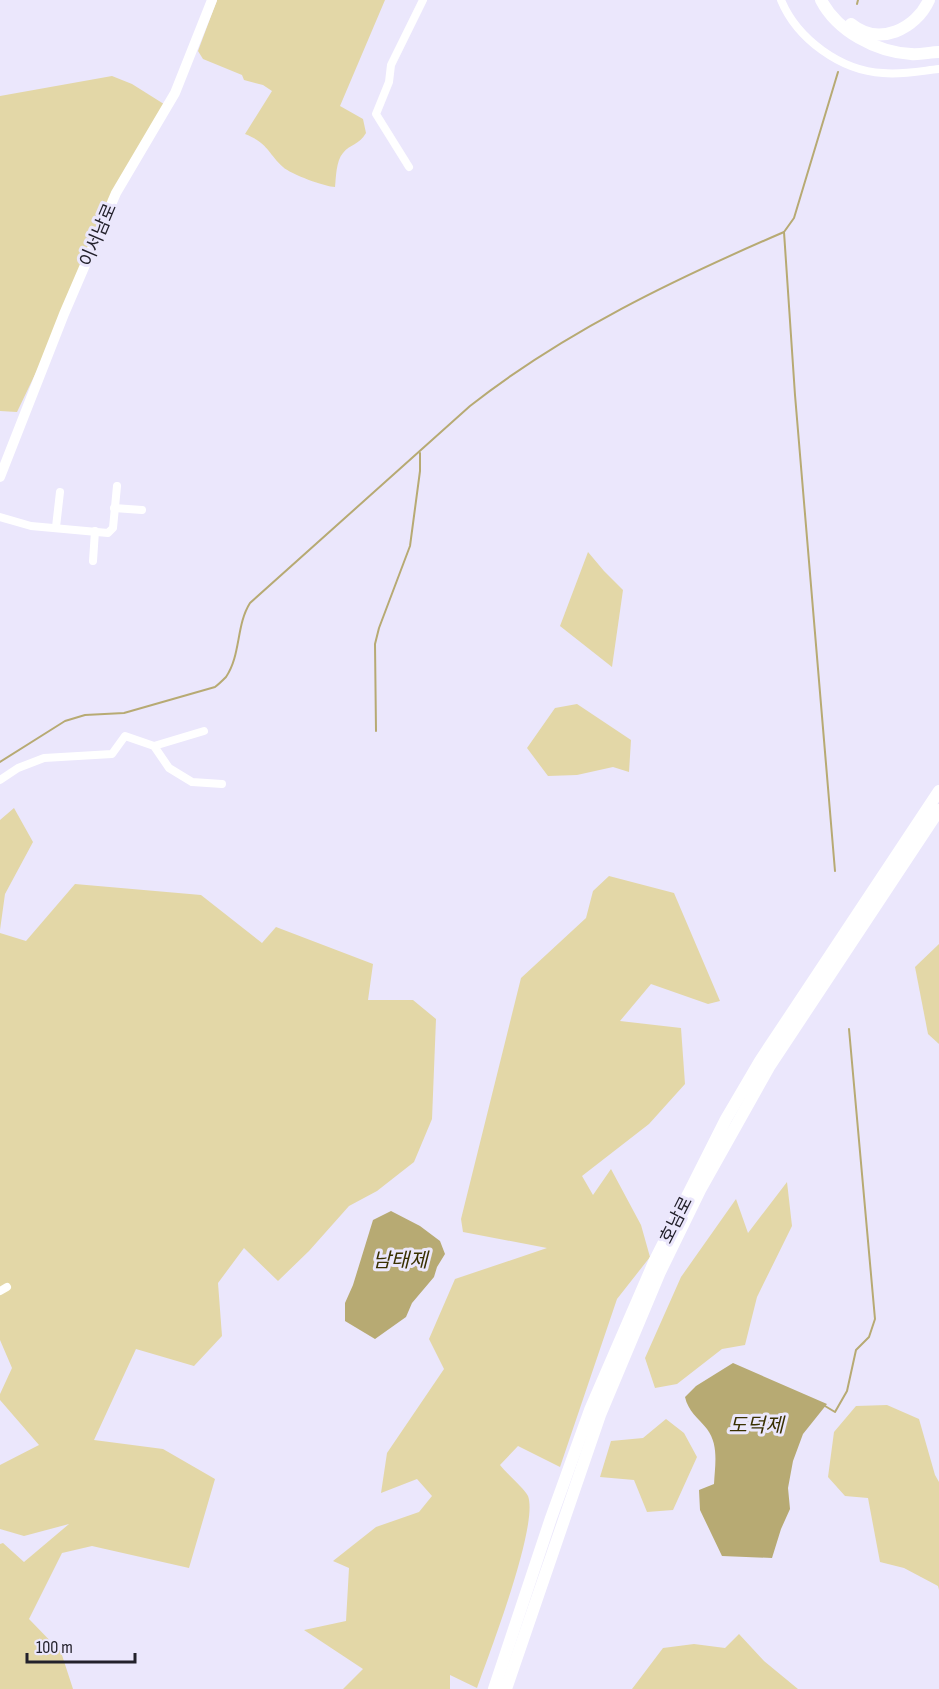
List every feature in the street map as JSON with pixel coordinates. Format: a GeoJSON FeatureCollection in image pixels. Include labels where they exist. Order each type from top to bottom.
{"type":"FeatureCollection","features":[{"type":"Feature","properties":{"kind":"highway"},"geometry":{"type":"LineString","coordinates":[[821,0],[833,18],[848,31],[868,42],[889,50],[912,54],[939,52]]}},
{"type":"Feature","properties":{"kind":"highway"},"geometry":{"type":"LineString","coordinates":[[830,0],[844,18],[855,27],[870,33],[888,34],[902,30],[914,22],[924,12],[929,0]]}},
{"type":"Feature","properties":{"kind":"highway","name":"호남로"},"geometry":{"type":"LineString","coordinates":[[494,1689],[550,1518],[590,1410],[655,1260],[726,1119],[767,1052],[939,791]]}},
{"type":"Feature","properties":{"kind":"highway","name":"호남로"},"geometry":{"type":"LineString","coordinates":[[506,1689],[600,1415],[660,1272],[700,1190],[769,1067],[939,810]]}},
{"type":"Feature","properties":{"kind":"highway"},"geometry":{"type":"LineString","coordinates":[[508,1623],[543,1524],[550,1518]]}},
{"type":"Feature","properties":{"kind":"main road","name":"이서남로"},"geometry":{"type":"LineString","coordinates":[[0,477],[64,314],[116,193],[175,93],[212,0]]}},
{"type":"Feature","properties":{"kind":"street"},"geometry":{"type":"LineString","coordinates":[[409,167],[376,114],[389,82],[391,65],[423,0]]}},
{"type":"Feature","properties":{"kind":"street"},"geometry":{"type":"LineString","coordinates":[[781,0],[785,9],[809,39],[834,58],[858,69],[884,74],[939,69]]}},
{"type":"Feature","properties":{"kind":"street"},"geometry":{"type":"LineString","coordinates":[[0,517],[31,526],[108,532],[113,528],[117,486]]}},
{"type":"Feature","properties":{"kind":"street"},"geometry":{"type":"LineString","coordinates":[[56,527],[60,492]]}},
{"type":"Feature","properties":{"kind":"street"},"geometry":{"type":"LineString","coordinates":[[114,508],[142,510]]}},
{"type":"Feature","properties":{"kind":"street"},"geometry":{"type":"LineString","coordinates":[[93,561],[95,531]]}},
{"type":"Feature","properties":{"kind":"street"},"geometry":{"type":"LineString","coordinates":[[0,780],[18,768],[44,758],[112,754],[125,736],[154,746],[204,731]]}},
{"type":"Feature","properties":{"kind":"street"},"geometry":{"type":"LineString","coordinates":[[154,746],[169,768],[192,782],[222,784]]}},
{"type":"Feature","properties":{"kind":"shaded area"},"geometry":{"type":"Polygon","coordinates":[[[217,0],[385,0],[340,106],[363,119],[366,133],[341,156],[335,187],[308,180],[287,170],[263,144],[245,134],[272,91],[263,85],[244,80],[242,75],[203,59],[198,51],[217,0]]]}},
{"type":"Feature","properties":{"kind":"shaded area"},"geometry":{"type":"Polygon","coordinates":[[[112,76],[132,84],[167,106],[116,193],[64,314],[17,412],[0,411],[0,96],[112,76]]]}},
{"type":"Feature","properties":{"kind":"shaded area"},"geometry":{"type":"Polygon","coordinates":[[[588,552],[623,590],[612,667],[560,626],[588,552]]]}},
{"type":"Feature","properties":{"kind":"shaded area"},"geometry":{"type":"Polygon","coordinates":[[[577,704],[631,740],[629,772],[613,767],[577,775],[548,776],[527,748],[555,708],[577,704]]]}},
{"type":"Feature","properties":{"kind":"shaded area"},"geometry":{"type":"Polygon","coordinates":[[[14,808],[33,842],[5,894],[0,930],[0,820],[14,808]]]}},
{"type":"Feature","properties":{"kind":"shaded area"},"geometry":{"type":"Polygon","coordinates":[[[609,876],[674,893],[720,1001],[708,1004],[651,984],[620,1021],[681,1028],[685,1084],[649,1124],[582,1176],[593,1195],[611,1169],[641,1225],[650,1257],[617,1299],[560,1467],[518,1446],[500,1465],[528,1496],[529,1511],[520,1561],[477,1688],[450,1675],[450,1689],[343,1689],[363,1669],[304,1630],[346,1621],[349,1568],[333,1561],[376,1527],[419,1512],[432,1496],[417,1479],[381,1493],[387,1453],[444,1369],[429,1339],[455,1279],[547,1248],[463,1232],[461,1219],[521,978],[586,918],[593,891],[609,876]]]}},
{"type":"Feature","properties":{"kind":"shaded area"},"geometry":{"type":"Polygon","coordinates":[[[75,884],[201,895],[262,943],[276,927],[373,964],[368,1000],[413,1000],[436,1019],[432,1119],[414,1162],[377,1191],[349,1206],[309,1251],[278,1281],[244,1248],[218,1283],[222,1336],[194,1366],[136,1349],[94,1440],[163,1449],[215,1479],[189,1568],[92,1546],[62,1553],[29,1619],[61,1652],[73,1689],[0,1689],[0,1544],[3,1543],[24,1562],[69,1524],[24,1536],[0,1529],[0,1465],[39,1445],[0,1400],[0,1394],[12,1368],[0,1340],[0,933],[26,941],[75,884]]]}},
{"type":"Feature","properties":{"kind":"shaded area"},"geometry":{"type":"Polygon","coordinates":[[[939,944],[939,1044],[928,1034],[915,967],[939,944]]]}},
{"type":"Feature","properties":{"kind":"shaded area"},"geometry":{"type":"Polygon","coordinates":[[[787,1182],[792,1226],[757,1297],[745,1345],[722,1349],[677,1384],[655,1388],[645,1358],[681,1277],[736,1199],[748,1233],[787,1182]]]}},
{"type":"Feature","properties":{"kind":"shaded area"},"geometry":{"type":"Polygon","coordinates":[[[887,1405],[919,1419],[939,1482],[939,1590],[938,1586],[904,1568],[880,1562],[868,1498],[845,1496],[828,1477],[834,1432],[856,1406],[887,1405]]]}},
{"type":"Feature","properties":{"kind":"shaded area"},"geometry":{"type":"Polygon","coordinates":[[[666,1419],[684,1433],[697,1457],[673,1510],[647,1512],[634,1480],[600,1477],[611,1441],[643,1438],[666,1419]]]}},
{"type":"Feature","properties":{"kind":"shaded area"},"geometry":{"type":"Polygon","coordinates":[[[739,1634],[764,1661],[798,1689],[632,1689],[663,1648],[694,1644],[725,1648],[739,1634]]]}},
{"type":"Feature","properties":{"kind":"water","name":"남태제"},"geometry":{"type":"Polygon","coordinates":[[[391,1211],[420,1226],[440,1241],[445,1254],[434,1277],[412,1303],[406,1317],[375,1339],[345,1321],[345,1303],[353,1285],[373,1220],[391,1211]]]}},
{"type":"Feature","properties":{"kind":"water","name":"도덕제"},"geometry":{"type":"Polygon","coordinates":[[[733,1363],[827,1404],[803,1434],[793,1461],[788,1488],[790,1509],[772,1558],[722,1556],[700,1510],[699,1490],[714,1484],[715,1448],[711,1435],[691,1410],[685,1397],[696,1386],[733,1363]]]}},
{"type":"Feature","properties":{"kind":"waterway"},"geometry":{"type":"LineString","coordinates":[[857,4],[858,0]]}},
{"type":"Feature","properties":{"kind":"waterway"},"geometry":{"type":"LineString","coordinates":[[0,762],[65,721],[85,715],[124,713],[215,687],[226,677],[231,668],[242,621],[250,603],[470,406],[543,354],[621,309],[784,232],[794,218],[838,72]]}},
{"type":"Feature","properties":{"kind":"waterway"},"geometry":{"type":"LineString","coordinates":[[784,232],[795,395],[835,871]]}},
{"type":"Feature","properties":{"kind":"waterway"},"geometry":{"type":"LineString","coordinates":[[376,731],[375,644],[410,546],[420,471],[420,453]]}},
{"type":"Feature","properties":{"kind":"waterway"},"geometry":{"type":"LineString","coordinates":[[825,1406],[835,1412],[847,1391],[856,1350],[869,1337],[875,1319],[849,1029]]}}]}
